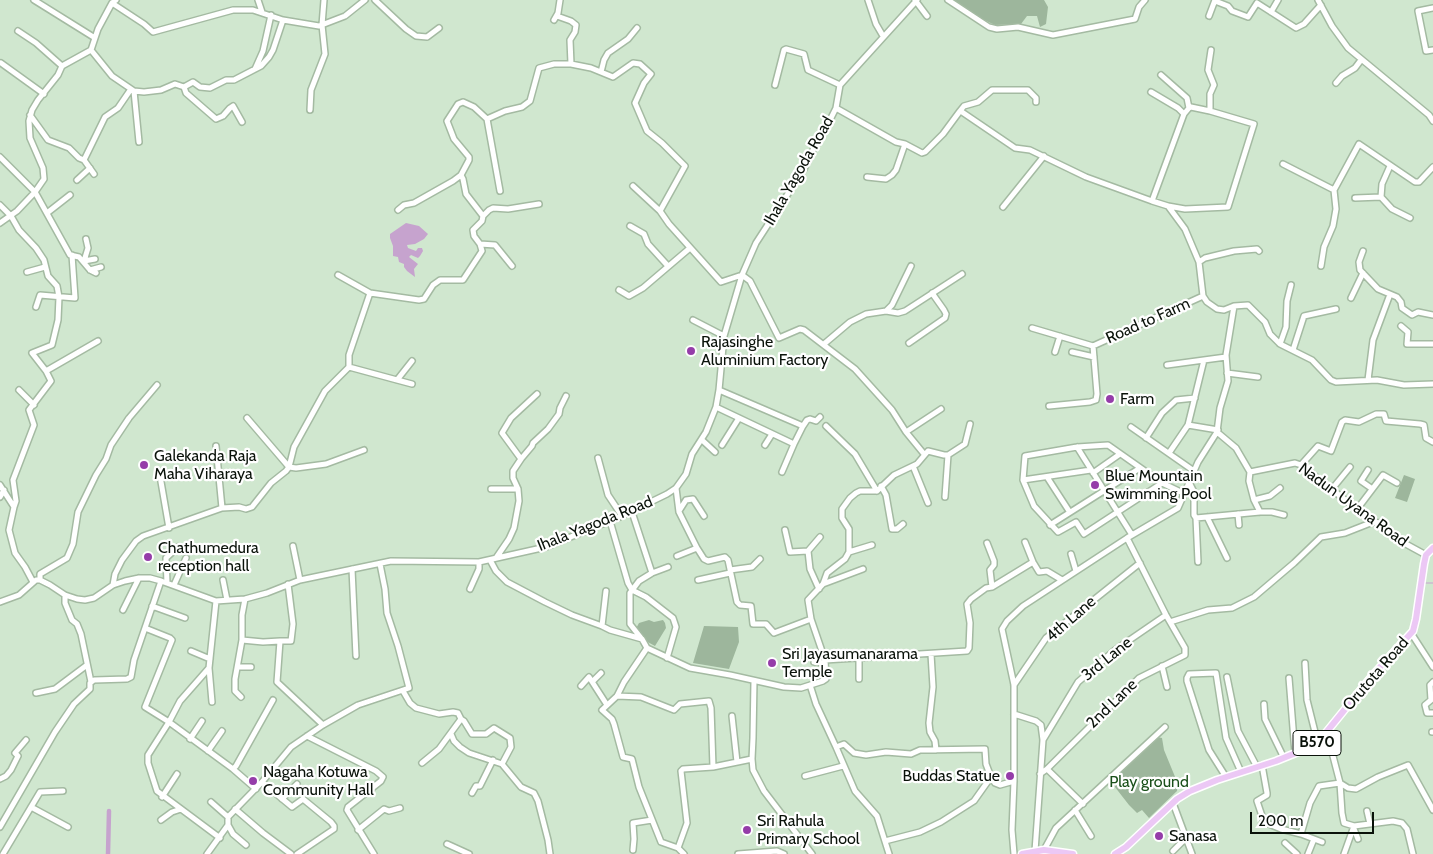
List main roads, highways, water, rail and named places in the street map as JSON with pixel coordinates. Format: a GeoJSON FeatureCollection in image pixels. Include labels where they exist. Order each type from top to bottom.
{"type":"FeatureCollection","features":[{"type":"Feature","properties":{"kind":"main road","name":"Orutota Road"},"geometry":{"type":"LineString","coordinates":[[1115,854],[1124,852],[1173,804],[1190,791],[1295,754],[1320,740],[1372,676],[1411,633],[1415,625],[1426,555],[1433,548]]}},
{"type":"Feature","properties":{"kind":"main road"},"geometry":{"type":"LineString","coordinates":[[1022,854],[1044,850],[1071,854]]}},
{"type":"Feature","properties":{"kind":"waterway"},"geometry":{"type":"LineString","coordinates":[[1424,583],[1433,583]]}},
{"type":"Feature","properties":{"kind":"waterway"},"geometry":{"type":"LineString","coordinates":[[108,854],[109,811]]}},
{"type":"Feature","properties":{"kind":"place","name":"Rajasinghe Aluminium Factory"},"geometry":{"type":"Point","coordinates":[691,351]}},
{"type":"Feature","properties":{"kind":"place","name":"Farm"},"geometry":{"type":"Point","coordinates":[1110,399]}},
{"type":"Feature","properties":{"kind":"place","name":"Galekanda Raja Maha Viharaya"},"geometry":{"type":"Point","coordinates":[144,465]}},
{"type":"Feature","properties":{"kind":"place","name":"Blue Mountain Swimming Pool"},"geometry":{"type":"Point","coordinates":[1095,485]}},
{"type":"Feature","properties":{"kind":"place","name":"Chathumedura reception hall"},"geometry":{"type":"Point","coordinates":[148,557]}},
{"type":"Feature","properties":{"kind":"place","name":"Sri Jayasumanarama Temple"},"geometry":{"type":"Point","coordinates":[772,663]}},
{"type":"Feature","properties":{"kind":"place","name":"Buddas Statue"},"geometry":{"type":"Point","coordinates":[1010,776]}},
{"type":"Feature","properties":{"kind":"place","name":"Nagaha Kotuwa Community Hall"},"geometry":{"type":"Point","coordinates":[253,781]}},
{"type":"Feature","properties":{"kind":"place","name":"Sri Rahula Primary School"},"geometry":{"type":"Point","coordinates":[747,830]}},
{"type":"Feature","properties":{"kind":"place","name":"Sanasa"},"geometry":{"type":"Point","coordinates":[1159,836]}},
{"type":"Feature","properties":{"kind":"park label","name":"Play ground"},"geometry":{"type":"Point","coordinates":[1149,782]}}]}
